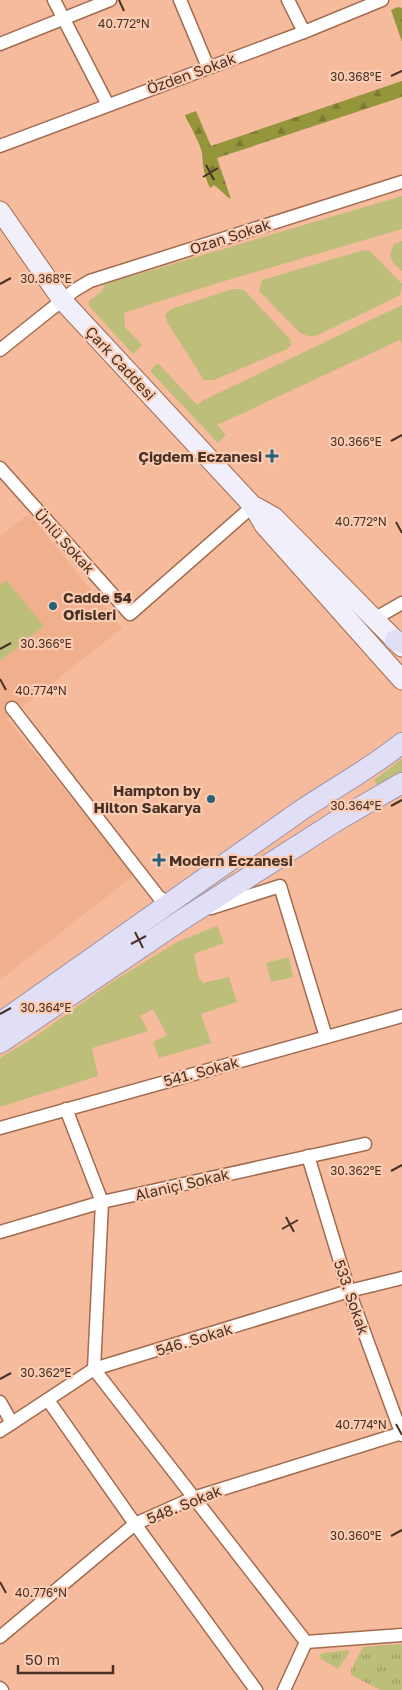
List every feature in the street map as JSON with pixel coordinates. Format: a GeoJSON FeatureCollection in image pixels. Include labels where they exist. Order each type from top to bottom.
{"type":"FeatureCollection","features":[{"type":"Feature","properties":{"kind":"main road","name":"Çark Caddesi"},"geometry":{"type":"LineString","coordinates":[[0,212],[62,300],[253,506],[264,525],[402,680]]}},
{"type":"Feature","properties":{"kind":"main road","name":"Çark Caddesi"},"geometry":{"type":"LineString","coordinates":[[253,506],[266,511],[274,517],[400,643]]}},
{"type":"Feature","properties":{"kind":"main road"},"geometry":{"type":"LineString","coordinates":[[0,1022],[300,811],[385,757],[402,743]]}},
{"type":"Feature","properties":{"kind":"main road"},"geometry":{"type":"LineString","coordinates":[[0,1043],[189,915],[338,820],[399,785]]}},
{"type":"Feature","properties":{"kind":"street"},"geometry":{"type":"LineString","coordinates":[[54,0],[108,105]]}},
{"type":"Feature","properties":{"kind":"street"},"geometry":{"type":"LineString","coordinates":[[0,44],[110,0]]}},
{"type":"Feature","properties":{"kind":"street"},"geometry":{"type":"LineString","coordinates":[[180,0],[208,67]]}},
{"type":"Feature","properties":{"kind":"street"},"geometry":{"type":"LineString","coordinates":[[288,0],[304,32]]}},
{"type":"Feature","properties":{"kind":"street","name":"Özden Sokak"},"geometry":{"type":"LineString","coordinates":[[0,146],[304,32],[382,0]]}},
{"type":"Feature","properties":{"kind":"street","name":"Ozan Sokak"},"geometry":{"type":"LineString","coordinates":[[0,350],[75,290],[90,281],[402,182]]}},
{"type":"Feature","properties":{"kind":"street","name":"Ünlü Sokak"},"geometry":{"type":"LineString","coordinates":[[0,468],[130,614],[253,506]]}},
{"type":"Feature","properties":{"kind":"street"},"geometry":{"type":"LineString","coordinates":[[374,619],[402,603]]}},
{"type":"Feature","properties":{"kind":"street"},"geometry":{"type":"LineString","coordinates":[[12,708],[158,896],[168,904]]}},
{"type":"Feature","properties":{"kind":"street"},"geometry":{"type":"LineString","coordinates":[[189,915],[280,886],[326,1037]]}},
{"type":"Feature","properties":{"kind":"street","name":"541. Sokak"},"geometry":{"type":"LineString","coordinates":[[0,1128],[402,1016]]}},
{"type":"Feature","properties":{"kind":"street"},"geometry":{"type":"LineString","coordinates":[[66,1109],[102,1202],[94,1369],[306,1642]]}},
{"type":"Feature","properties":{"kind":"street","name":"Alaniçi Sokak"},"geometry":{"type":"LineString","coordinates":[[0,1232],[102,1202],[365,1144]]}},
{"type":"Feature","properties":{"kind":"street","name":"533. Sokak"},"geometry":{"type":"LineString","coordinates":[[308,1156],[349,1291],[402,1434]]}},
{"type":"Feature","properties":{"kind":"street","name":"546. Sokak"},"geometry":{"type":"LineString","coordinates":[[0,1431],[94,1369],[349,1291],[402,1278]]}},
{"type":"Feature","properties":{"kind":"street"},"geometry":{"type":"LineString","coordinates":[[48,1400],[135,1524],[256,1690]]}},
{"type":"Feature","properties":{"kind":"street"},"geometry":{"type":"LineString","coordinates":[[0,1402],[12,1423]]}},
{"type":"Feature","properties":{"kind":"street","name":"548. Sokak"},"geometry":{"type":"LineString","coordinates":[[0,1637],[135,1524],[194,1498],[402,1434]]}},
{"type":"Feature","properties":{"kind":"street"},"geometry":{"type":"LineString","coordinates":[[306,1642],[402,1635]]}},
{"type":"Feature","properties":{"kind":"street"},"geometry":{"type":"LineString","coordinates":[[284,1690],[306,1642]]}},
{"type":"Feature","properties":{"kind":"shaded area"},"geometry":{"type":"Polygon","coordinates":[[[29,514],[122,628],[7,719],[134,875],[0,980],[0,536],[29,514]]]}},
{"type":"Feature","properties":{"kind":"green space"},"geometry":{"type":"Polygon","coordinates":[[[398,7],[402,8],[402,42],[391,10],[398,7]]]}},
{"type":"Feature","properties":{"kind":"green space"},"geometry":{"type":"Polygon","coordinates":[[[402,81],[402,97],[217,158],[231,199],[214,185],[210,188],[204,171],[201,149],[185,115],[196,111],[211,146],[402,81]]]}},
{"type":"Feature","properties":{"kind":"green space"},"geometry":{"type":"Polygon","coordinates":[[[402,196],[402,229],[228,280],[124,313],[125,327],[142,345],[133,354],[89,306],[89,301],[102,291],[105,284],[402,196]]]}},
{"type":"Feature","properties":{"kind":"green space"},"geometry":{"type":"Polygon","coordinates":[[[402,241],[402,271],[393,262],[391,253],[394,244],[402,241]]]}},
{"type":"Feature","properties":{"kind":"green space"},"geometry":{"type":"Polygon","coordinates":[[[364,250],[370,251],[402,284],[400,295],[316,336],[300,333],[259,291],[262,280],[364,250]]]}},
{"type":"Feature","properties":{"kind":"green space"},"geometry":{"type":"Polygon","coordinates":[[[233,289],[245,291],[290,339],[291,345],[287,349],[214,380],[204,380],[167,322],[165,314],[174,308],[233,289]]]}},
{"type":"Feature","properties":{"kind":"green space"},"geometry":{"type":"Polygon","coordinates":[[[402,305],[402,345],[400,340],[217,425],[226,435],[218,443],[150,371],[158,363],[197,405],[402,305]]]}},
{"type":"Feature","properties":{"kind":"green space"},"geometry":{"type":"Polygon","coordinates":[[[6,580],[44,626],[0,661],[0,585],[6,580]]]}},
{"type":"Feature","properties":{"kind":"green space"},"geometry":{"type":"Polygon","coordinates":[[[402,759],[402,772],[379,787],[374,780],[402,759]]]}},
{"type":"Feature","properties":{"kind":"green space"},"geometry":{"type":"Polygon","coordinates":[[[217,926],[224,943],[194,954],[199,980],[201,979],[203,983],[229,977],[237,1002],[201,1014],[211,1043],[159,1058],[153,1042],[167,1035],[153,1009],[140,1016],[148,1031],[92,1048],[98,1076],[0,1107],[0,1058],[33,1038],[112,982],[177,942],[217,926]]]}},
{"type":"Feature","properties":{"kind":"green space"},"geometry":{"type":"Polygon","coordinates":[[[289,957],[293,977],[271,982],[266,963],[289,957]]]}},
{"type":"Feature","properties":{"kind":"green space"},"geometry":{"type":"Polygon","coordinates":[[[402,1644],[402,1690],[380,1690],[351,1675],[351,1670],[363,1647],[402,1644]]]}},
{"type":"Feature","properties":{"kind":"green space"},"geometry":{"type":"Polygon","coordinates":[[[348,1650],[349,1653],[338,1669],[321,1659],[320,1655],[323,1653],[348,1650]]]}},
{"type":"Feature","properties":{"kind":"place","name":"Çiğdem Eczanesi"},"geometry":{"type":"Point","coordinates":[272,456]}},
{"type":"Feature","properties":{"kind":"place","name":"Cadde 54 Ofisleri"},"geometry":{"type":"Point","coordinates":[53,606]}},
{"type":"Feature","properties":{"kind":"place","name":"Hampton by Hilton Sakarya"},"geometry":{"type":"Point","coordinates":[211,799]}},
{"type":"Feature","properties":{"kind":"place","name":"Modern Eczanesi"},"geometry":{"type":"Point","coordinates":[159,860]}}]}
